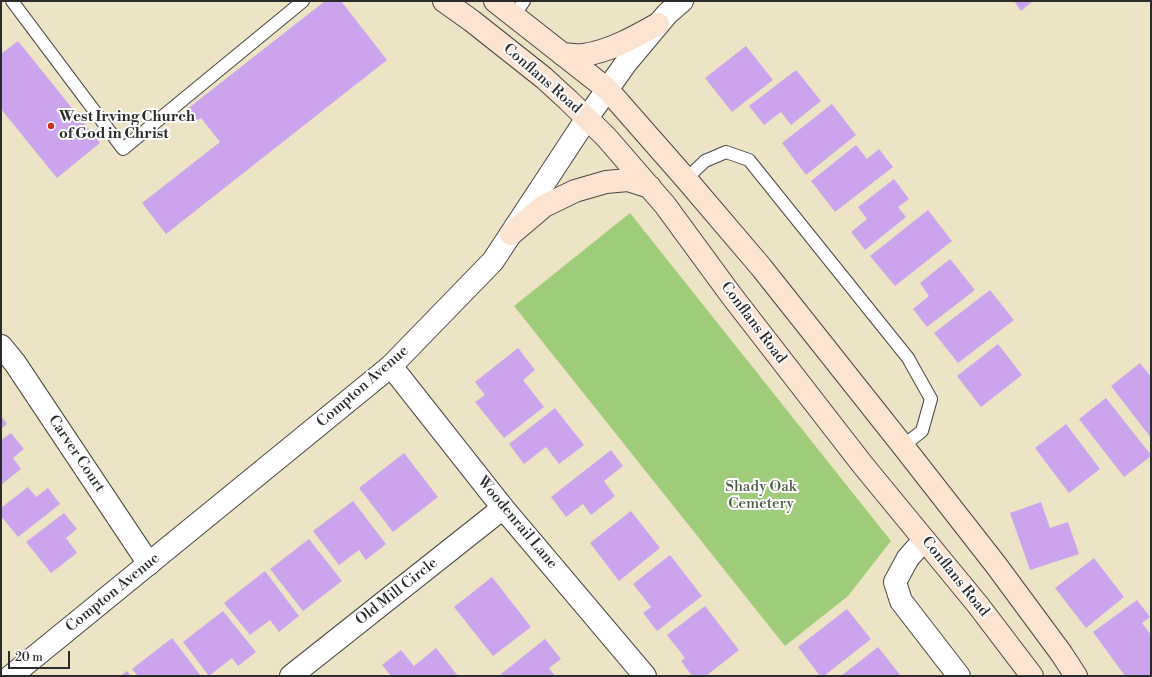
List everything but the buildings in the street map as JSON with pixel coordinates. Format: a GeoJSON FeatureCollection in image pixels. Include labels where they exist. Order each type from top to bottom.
{"type":"FeatureCollection","features":[{"type":"Feature","properties":{"kind":"main road","name":"Conflans Road"},"geometry":{"type":"LineString","coordinates":[[444,1],[472,21],[544,78],[606,137],[650,187],[731,295],[862,464],[978,604],[1032,676]]}},
{"type":"Feature","properties":{"kind":"main road","name":"Conflans Road"},"geometry":{"type":"LineString","coordinates":[[495,1],[519,8],[562,54],[607,89],[686,179],[761,267],[903,446],[996,565],[1076,676]]}},
{"type":"Feature","properties":{"kind":"main road"},"geometry":{"type":"LineString","coordinates":[[562,54],[582,55],[601,51],[630,40],[658,24]]}},
{"type":"Feature","properties":{"kind":"main road"},"geometry":{"type":"LineString","coordinates":[[511,234],[544,206],[575,191],[606,182],[628,180],[650,187]]}},
{"type":"Feature","properties":{"kind":"street","name":"Compton Avenue"},"geometry":{"type":"LineString","coordinates":[[11,676],[392,366],[494,261],[607,89],[658,24],[682,1]]}},
{"type":"Feature","properties":{"kind":"street","name":"Carver Court"},"geometry":{"type":"LineString","coordinates":[[1,346],[15,363],[150,564]]}},
{"type":"Feature","properties":{"kind":"street","name":"Woodenrail Lane"},"geometry":{"type":"LineString","coordinates":[[392,366],[503,508],[645,676]]}},
{"type":"Feature","properties":{"kind":"street","name":"Old Mill Circle"},"geometry":{"type":"LineString","coordinates":[[291,676],[503,508]]}},
{"type":"Feature","properties":{"kind":"street"},"geometry":{"type":"LineString","coordinates":[[924,540],[908,558],[895,582],[901,601],[960,676]]}},
{"type":"Feature","properties":{"kind":"lane"},"geometry":{"type":"LineString","coordinates":[[12,1],[123,149],[303,1]]}},
{"type":"Feature","properties":{"kind":"lane"},"geometry":{"type":"LineString","coordinates":[[686,179],[705,161],[726,152],[749,160],[908,358],[930,399],[922,431],[903,446]]}},
{"type":"Feature","properties":{"kind":"green space","name":"Shady Oak Cemetery"},"geometry":{"type":"Polygon","coordinates":[[[630,213],[891,541],[848,596],[785,646],[514,306],[630,213]]]}},
{"type":"Feature","properties":{"kind":"place","name":"West Irving Church of God in Christ"},"geometry":{"type":"Point","coordinates":[51,126]}}]}
